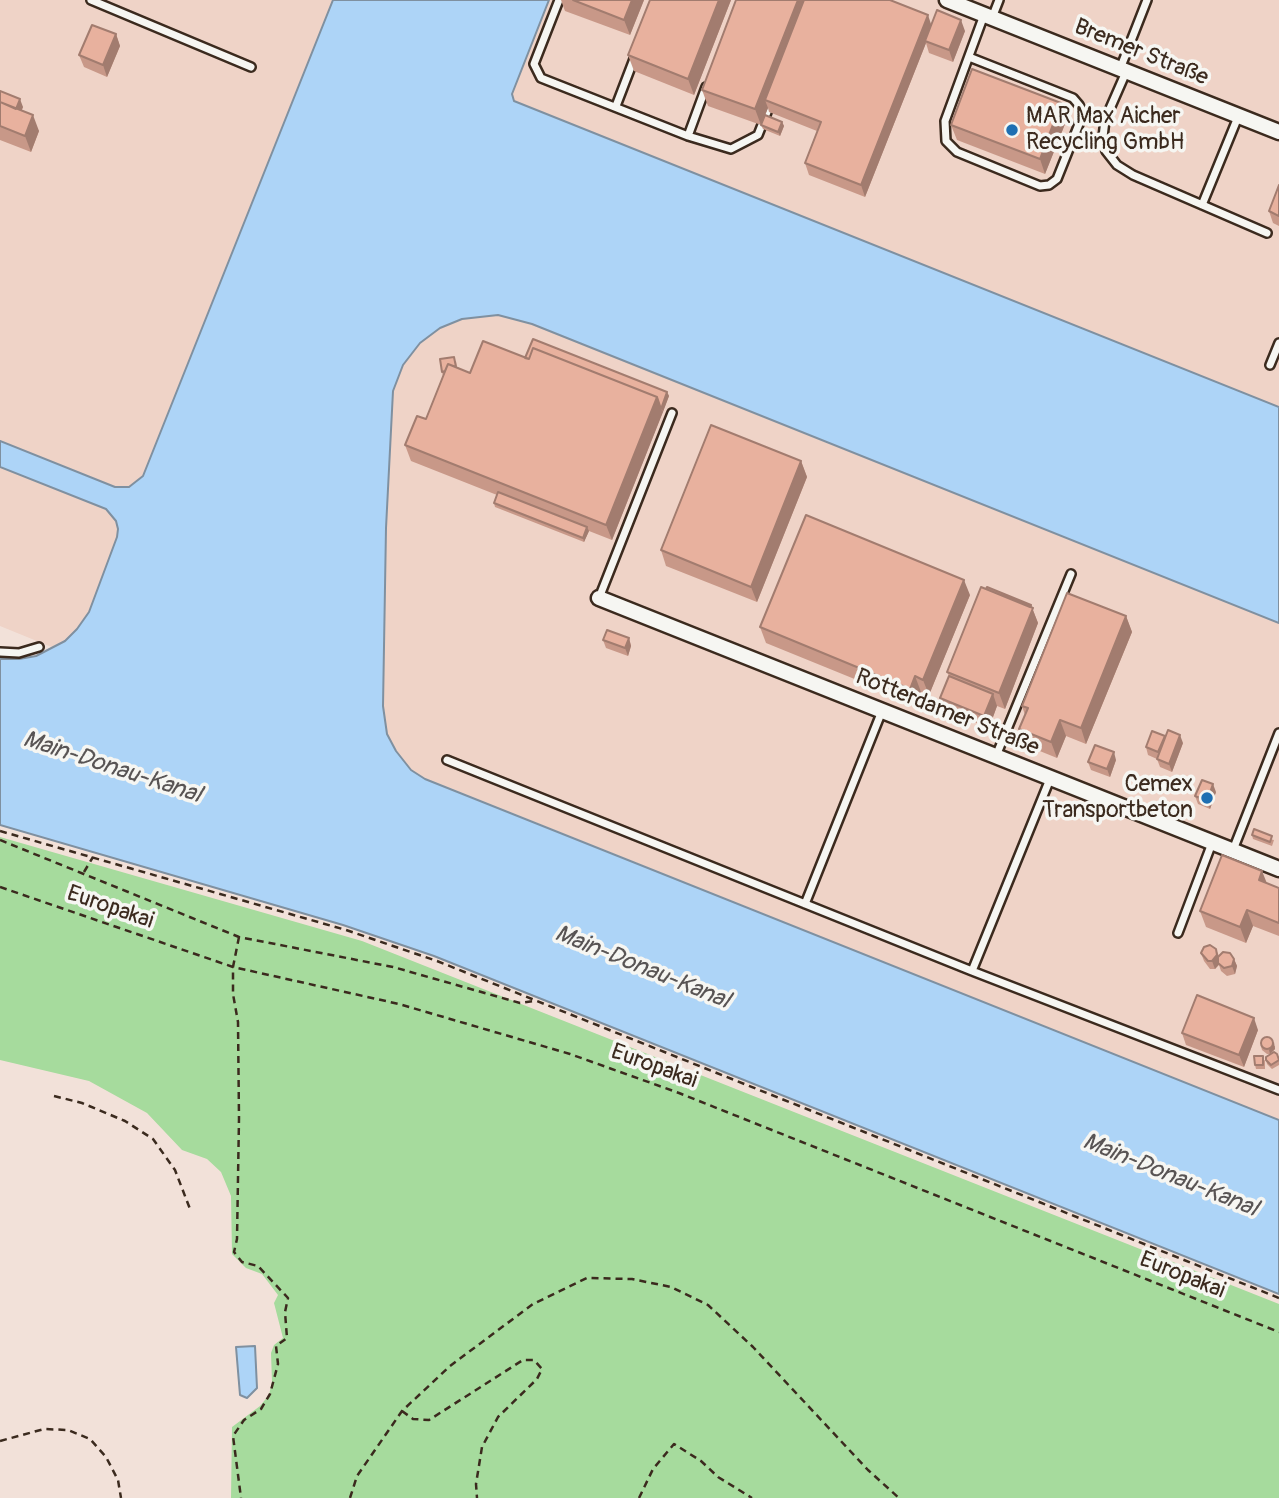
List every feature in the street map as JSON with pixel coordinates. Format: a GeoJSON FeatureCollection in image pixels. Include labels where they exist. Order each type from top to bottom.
{"type":"FeatureCollection","features":[{"type":"Feature","properties":{"kind":"street","name":"Bremer Straße"},"geometry":{"type":"LineString","coordinates":[[947,0],[1279,132]]}},
{"type":"Feature","properties":{"kind":"street","name":"Rotterdamer Straße"},"geometry":{"type":"LineString","coordinates":[[599,598],[1279,869]]}},
{"type":"Feature","properties":{"kind":"lane"},"geometry":{"type":"LineString","coordinates":[[91,0],[251,67]]}},
{"type":"Feature","properties":{"kind":"lane"},"geometry":{"type":"LineString","coordinates":[[559,0],[534,64],[541,78],[688,136],[731,149],[758,135],[773,98]]}},
{"type":"Feature","properties":{"kind":"lane"},"geometry":{"type":"LineString","coordinates":[[969,57],[1073,98],[1079,105],[1083,114],[1057,179],[1049,185],[1040,186],[957,152],[946,141],[945,121],[969,57],[999,0]]}},
{"type":"Feature","properties":{"kind":"lane"},"geometry":{"type":"LineString","coordinates":[[1147,0],[1105,120],[1105,151],[1117,166],[1133,176],[1267,233]]}},
{"type":"Feature","properties":{"kind":"lane"},"geometry":{"type":"LineString","coordinates":[[616,106],[639,47]]}},
{"type":"Feature","properties":{"kind":"lane"},"geometry":{"type":"LineString","coordinates":[[688,136],[711,74]]}},
{"type":"Feature","properties":{"kind":"lane"},"geometry":{"type":"LineString","coordinates":[[1202,205],[1238,117]]}},
{"type":"Feature","properties":{"kind":"lane"},"geometry":{"type":"LineString","coordinates":[[1270,365],[1279,343]]}},
{"type":"Feature","properties":{"kind":"lane"},"geometry":{"type":"LineString","coordinates":[[599,598],[672,413]]}},
{"type":"Feature","properties":{"kind":"lane"},"geometry":{"type":"LineString","coordinates":[[996,757],[1071,574]]}},
{"type":"Feature","properties":{"kind":"lane"},"geometry":{"type":"LineString","coordinates":[[0,652],[19,653],[39,647]]}},
{"type":"Feature","properties":{"kind":"lane"},"geometry":{"type":"LineString","coordinates":[[805,904],[882,711]]}},
{"type":"Feature","properties":{"kind":"lane"},"geometry":{"type":"LineString","coordinates":[[1232,851],[1279,733]]}},
{"type":"Feature","properties":{"kind":"lane"},"geometry":{"type":"LineString","coordinates":[[447,760],[972,971],[1279,1090]]}},
{"type":"Feature","properties":{"kind":"lane"},"geometry":{"type":"LineString","coordinates":[[972,971],[1051,779]]}},
{"type":"Feature","properties":{"kind":"lane"},"geometry":{"type":"LineString","coordinates":[[1178,933],[1212,843]]}},
{"type":"Feature","properties":{"kind":"path"},"geometry":{"type":"LineString","coordinates":[[0,831],[346,930],[437,961],[1279,1298]]}},
{"type":"Feature","properties":{"kind":"path"},"geometry":{"type":"LineString","coordinates":[[0,840],[239,937],[393,967],[520,1003],[536,1000]]}},
{"type":"Feature","properties":{"kind":"path"},"geometry":{"type":"LineString","coordinates":[[83,874],[93,857]]}},
{"type":"Feature","properties":{"kind":"path","name":"Europakai"},"geometry":{"type":"LineString","coordinates":[[0,887],[233,967],[399,1004],[570,1054],[705,1103],[1279,1332]]}},
{"type":"Feature","properties":{"kind":"path"},"geometry":{"type":"LineString","coordinates":[[239,937],[233,967],[233,994],[238,1022],[239,1118],[237,1239],[234,1252],[242,1262],[258,1266],[288,1298],[285,1312],[287,1338],[276,1346],[278,1364],[270,1394],[261,1409],[244,1420],[233,1436],[240,1498]]}},
{"type":"Feature","properties":{"kind":"path"},"geometry":{"type":"LineString","coordinates":[[54,1096],[82,1103],[125,1121],[153,1139],[175,1170],[190,1209]]}},
{"type":"Feature","properties":{"kind":"path"},"geometry":{"type":"LineString","coordinates":[[350,1498],[357,1476],[402,1411],[450,1366],[533,1304],[586,1278],[632,1279],[671,1287],[708,1305],[753,1347],[868,1470],[899,1498]]}},
{"type":"Feature","properties":{"kind":"path"},"geometry":{"type":"LineString","coordinates":[[402,1411],[414,1419],[429,1420],[523,1360],[534,1360],[541,1369],[537,1379],[498,1417],[482,1447],[476,1484],[477,1498]]}},
{"type":"Feature","properties":{"kind":"path"},"geometry":{"type":"LineString","coordinates":[[0,1441],[44,1429],[68,1430],[90,1439],[106,1457],[118,1480],[121,1498]]}},
{"type":"Feature","properties":{"kind":"path"},"geometry":{"type":"LineString","coordinates":[[639,1498],[653,1469],[674,1444],[752,1498]]}},
{"type":"Feature","properties":{"kind":"shaded area"},"geometry":{"type":"Polygon","coordinates":[[[0,0],[1279,0],[1279,1120],[440,784],[54,648],[0,626],[0,0]]]}},
{"type":"Feature","properties":{"kind":"green space"},"geometry":{"type":"Polygon","coordinates":[[[0,837],[362,941],[1279,1304],[1279,1498],[231,1498],[232,1427],[260,1406],[269,1395],[272,1382],[271,1353],[274,1345],[283,1338],[274,1303],[278,1295],[262,1274],[246,1268],[232,1254],[231,1196],[221,1172],[207,1159],[182,1150],[147,1113],[89,1081],[0,1060],[0,837]]]}},
{"type":"Feature","properties":{"kind":"water","name":"Main-Donau-Kanal"},"geometry":{"type":"Polygon","coordinates":[[[333,0],[549,0],[512,94],[514,101],[1279,407],[1279,623],[532,324],[498,315],[462,319],[440,328],[420,343],[403,365],[393,391],[386,528],[383,706],[387,734],[396,751],[411,770],[425,779],[1279,1120],[1279,1294],[434,956],[343,925],[0,825],[0,659],[36,656],[65,641],[77,629],[89,612],[118,529],[116,521],[106,509],[0,467],[0,441],[115,487],[129,487],[143,476],[333,0]]]}},
{"type":"Feature","properties":{"kind":"water"},"geometry":{"type":"Polygon","coordinates":[[[255,1346],[257,1388],[247,1398],[240,1395],[236,1347],[255,1346]]]}},
{"type":"Feature","properties":{"kind":"building"},"geometry":{"type":"Polygon","coordinates":[[[573,0],[632,0],[624,20],[573,0]]]}},
{"type":"Feature","properties":{"kind":"building"},"geometry":{"type":"Polygon","coordinates":[[[650,0],[719,0],[688,79],[628,55],[650,0]]]}},
{"type":"Feature","properties":{"kind":"building"},"geometry":{"type":"Polygon","coordinates":[[[736,0],[798,0],[755,109],[702,90],[736,0]]]}},
{"type":"Feature","properties":{"kind":"building"},"geometry":{"type":"Polygon","coordinates":[[[804,0],[890,0],[928,15],[861,185],[805,163],[821,122],[765,100],[804,0]]]}},
{"type":"Feature","properties":{"kind":"building"},"geometry":{"type":"Polygon","coordinates":[[[937,10],[961,20],[949,50],[925,41],[937,10]]]}},
{"type":"Feature","properties":{"kind":"building"},"geometry":{"type":"Polygon","coordinates":[[[92,25],[116,34],[103,65],[79,55],[92,25]]]}},
{"type":"Feature","properties":{"kind":"building","name":"MAR Max Aicher Recycling GmbH"},"geometry":{"type":"Polygon","coordinates":[[[972,69],[1061,103],[1040,159],[951,125],[972,69]]]}},
{"type":"Feature","properties":{"kind":"building"},"geometry":{"type":"Polygon","coordinates":[[[0,91],[20,99],[16,109],[0,102],[0,91]]]}},
{"type":"Feature","properties":{"kind":"building"},"geometry":{"type":"Polygon","coordinates":[[[0,102],[33,115],[25,136],[0,126],[0,102]]]}},
{"type":"Feature","properties":{"kind":"building"},"geometry":{"type":"Polygon","coordinates":[[[765,115],[782,122],[778,132],[761,125],[765,115]]]}},
{"type":"Feature","properties":{"kind":"building"},"geometry":{"type":"Polygon","coordinates":[[[1279,185],[1279,216],[1269,211],[1279,185]]]}},
{"type":"Feature","properties":{"kind":"building"},"geometry":{"type":"Polygon","coordinates":[[[533,339],[667,392],[661,409],[657,397],[533,348],[529,359],[525,358],[533,339]]]}},
{"type":"Feature","properties":{"kind":"building"},"geometry":{"type":"Polygon","coordinates":[[[483,341],[529,359],[533,348],[657,397],[606,525],[405,445],[417,416],[426,419],[448,364],[470,373],[483,341]]]}},
{"type":"Feature","properties":{"kind":"building"},"geometry":{"type":"Polygon","coordinates":[[[454,357],[456,367],[448,364],[442,372],[440,359],[454,357]]]}},
{"type":"Feature","properties":{"kind":"building"},"geometry":{"type":"Polygon","coordinates":[[[711,425],[801,461],[751,587],[661,550],[711,425]]]}},
{"type":"Feature","properties":{"kind":"building"},"geometry":{"type":"Polygon","coordinates":[[[498,492],[587,527],[583,538],[494,503],[498,492]]]}},
{"type":"Feature","properties":{"kind":"building"},"geometry":{"type":"Polygon","coordinates":[[[806,515],[964,580],[923,680],[915,676],[910,689],[760,627],[806,515]]]}},
{"type":"Feature","properties":{"kind":"building"},"geometry":{"type":"Polygon","coordinates":[[[981,587],[1033,608],[999,693],[947,672],[981,587]]]}},
{"type":"Feature","properties":{"kind":"building"},"geometry":{"type":"Polygon","coordinates":[[[987,587],[1031,605],[1030,607],[986,589],[987,587]]]}},
{"type":"Feature","properties":{"kind":"building"},"geometry":{"type":"Polygon","coordinates":[[[1067,593],[1126,616],[1081,728],[1060,720],[1051,742],[1019,729],[1028,708],[1022,706],[1067,593]]]}},
{"type":"Feature","properties":{"kind":"building"},"geometry":{"type":"Polygon","coordinates":[[[607,630],[629,638],[625,648],[603,640],[607,630]]]}},
{"type":"Feature","properties":{"kind":"building"},"geometry":{"type":"Polygon","coordinates":[[[949,676],[993,694],[984,716],[940,698],[949,676]]]}},
{"type":"Feature","properties":{"kind":"building"},"geometry":{"type":"Polygon","coordinates":[[[1168,730],[1180,735],[1169,764],[1157,759],[1168,730]]]}},
{"type":"Feature","properties":{"kind":"building"},"geometry":{"type":"Polygon","coordinates":[[[1152,731],[1165,736],[1158,752],[1146,747],[1152,731]]]}},
{"type":"Feature","properties":{"kind":"building"},"geometry":{"type":"Polygon","coordinates":[[[1095,745],[1114,752],[1107,769],[1088,762],[1095,745]]]}},
{"type":"Feature","properties":{"kind":"building"},"geometry":{"type":"Polygon","coordinates":[[[1202,780],[1213,784],[1207,801],[1195,796],[1202,780]]]}},
{"type":"Feature","properties":{"kind":"building"},"geometry":{"type":"Polygon","coordinates":[[[1254,829],[1272,836],[1270,842],[1252,835],[1254,829]]]}},
{"type":"Feature","properties":{"kind":"building"},"geometry":{"type":"Polygon","coordinates":[[[1222,855],[1262,871],[1259,880],[1279,888],[1279,923],[1247,910],[1240,927],[1200,911],[1222,855]]]}},
{"type":"Feature","properties":{"kind":"building"},"geometry":{"type":"Polygon","coordinates":[[[1210,945],[1216,949],[1217,955],[1212,961],[1208,961],[1201,953],[1204,947],[1210,945]]]}},
{"type":"Feature","properties":{"kind":"building"},"geometry":{"type":"Polygon","coordinates":[[[1223,952],[1230,953],[1234,959],[1232,966],[1224,968],[1218,963],[1218,957],[1223,952]]]}},
{"type":"Feature","properties":{"kind":"building"},"geometry":{"type":"Polygon","coordinates":[[[1197,995],[1254,1018],[1239,1055],[1182,1033],[1197,995]]]}},
{"type":"Feature","properties":{"kind":"building"},"geometry":{"type":"Polygon","coordinates":[[[1262,1038],[1272,1038],[1272,1048],[1262,1048],[1262,1038]]]}},
{"type":"Feature","properties":{"kind":"building"},"geometry":{"type":"Polygon","coordinates":[[[1274,1052],[1279,1060],[1271,1065],[1266,1057],[1274,1052]]]}},
{"type":"Feature","properties":{"kind":"building"},"geometry":{"type":"Polygon","coordinates":[[[1254,1056],[1263,1056],[1263,1065],[1255,1065],[1254,1056]]]}},
{"type":"Feature","properties":{"kind":"place","name":"MAR Max Aicher Recycling GmbH"},"geometry":{"type":"Point","coordinates":[1012,130]}},
{"type":"Feature","properties":{"kind":"place","name":"Cemex Transportbeton"},"geometry":{"type":"Point","coordinates":[1207,798]}}]}
